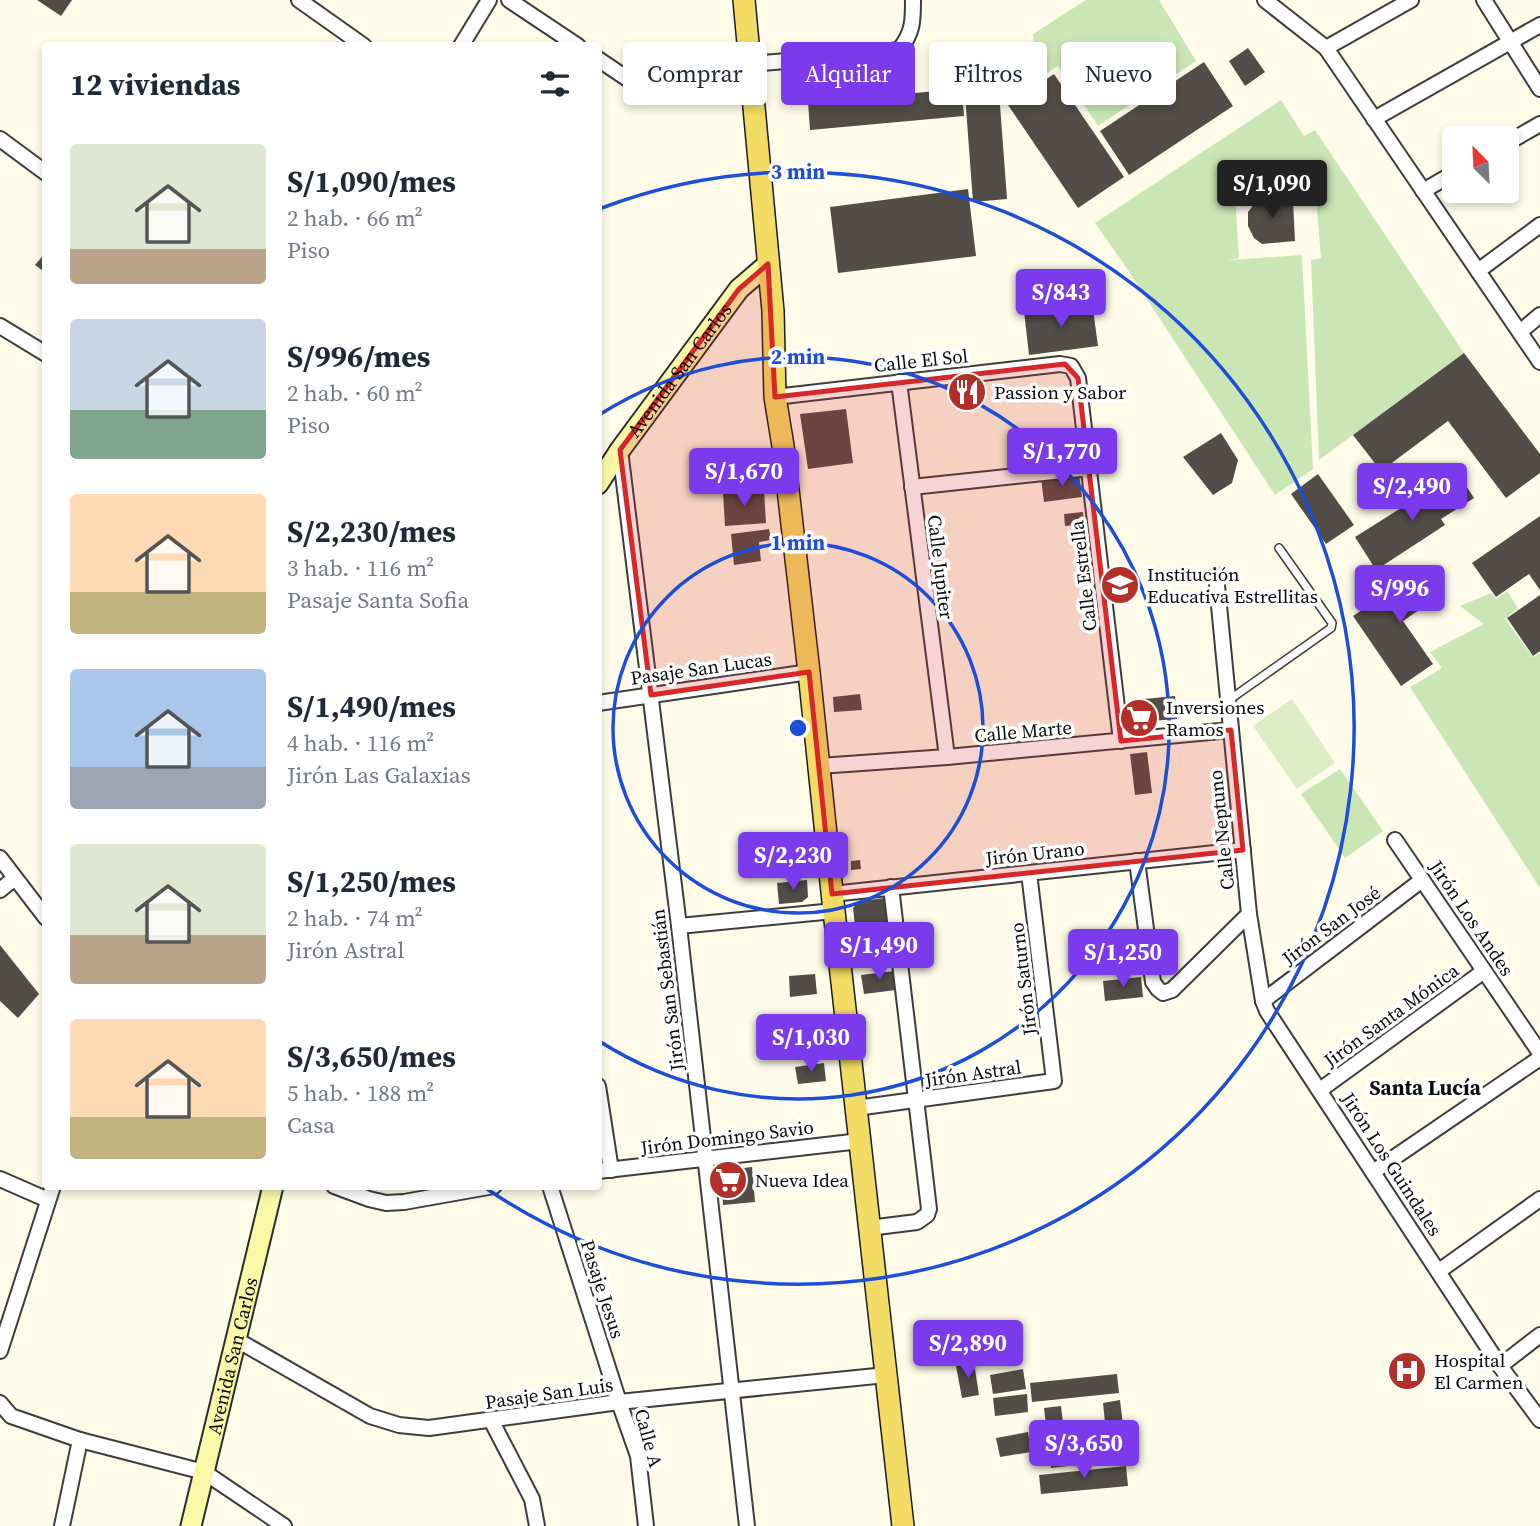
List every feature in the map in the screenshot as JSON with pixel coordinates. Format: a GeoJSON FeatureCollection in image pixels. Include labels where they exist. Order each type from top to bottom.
{"type":"FeatureCollection","features":[{"type":"Feature","properties":{"kind":"main road"},"geometry":{"type":"LineString","coordinates":[[744,0],[748,42]]}},
{"type":"Feature","properties":{"kind":"main road"},"geometry":{"type":"LineString","coordinates":[[754,105],[773,311],[775,397],[809,672],[903,1526]]}},
{"type":"Feature","properties":{"kind":"main road","name":"Avenida San Carlos"},"geometry":{"type":"LineString","coordinates":[[602,478],[739,289],[768,264]]}},
{"type":"Feature","properties":{"kind":"main road","name":"Avenida San Carlos"},"geometry":{"type":"LineString","coordinates":[[191,1526],[272,1190]]}},
{"type":"Feature","properties":{"kind":"street"},"geometry":{"type":"LineString","coordinates":[[299,0],[358,42]]}},
{"type":"Feature","properties":{"kind":"street"},"geometry":{"type":"LineString","coordinates":[[463,42],[489,0]]}},
{"type":"Feature","properties":{"kind":"street"},"geometry":{"type":"LineString","coordinates":[[509,0],[572,42]]}},
{"type":"Feature","properties":{"kind":"street"},"geometry":{"type":"LineString","coordinates":[[767,63],[884,53],[901,49],[910,37],[913,0]]}},
{"type":"Feature","properties":{"kind":"street"},"geometry":{"type":"LineString","coordinates":[[1265,0],[1326,48],[1540,362]]}},
{"type":"Feature","properties":{"kind":"street"},"geometry":{"type":"LineString","coordinates":[[1326,48],[1411,0]]}},
{"type":"Feature","properties":{"kind":"street"},"geometry":{"type":"LineString","coordinates":[[1484,0],[1540,89]]}},
{"type":"Feature","properties":{"kind":"street"},"geometry":{"type":"LineString","coordinates":[[1374,119],[1540,25]]}},
{"type":"Feature","properties":{"kind":"street"},"geometry":{"type":"LineString","coordinates":[[602,62],[623,76]]}},
{"type":"Feature","properties":{"kind":"street"},"geometry":{"type":"LineString","coordinates":[[1519,136],[1540,124]]}},
{"type":"Feature","properties":{"kind":"street"},"geometry":{"type":"LineString","coordinates":[[0,139],[42,170]]}},
{"type":"Feature","properties":{"kind":"street"},"geometry":{"type":"LineString","coordinates":[[1423,191],[1442,180]]}},
{"type":"Feature","properties":{"kind":"street"},"geometry":{"type":"LineString","coordinates":[[1478,271],[1540,225]]}},
{"type":"Feature","properties":{"kind":"street"},"geometry":{"type":"LineString","coordinates":[[1520,332],[1540,315]]}},
{"type":"Feature","properties":{"kind":"street"},"geometry":{"type":"LineString","coordinates":[[0,326],[42,352]]}},
{"type":"Feature","properties":{"kind":"street","name":"Calle El Sol"},"geometry":{"type":"LineString","coordinates":[[775,397],[1059,364],[1072,366]]}},
{"type":"Feature","properties":{"kind":"street","name":"Calle Estrella"},"geometry":{"type":"LineString","coordinates":[[1072,366],[1078,378],[1090,468],[1121,741]]}},
{"type":"Feature","properties":{"kind":"street","name":"Calle Jupiter"},"geometry":{"type":"LineString","coordinates":[[899,382],[947,757]]}},
{"type":"Feature","properties":{"kind":"street","name":"Jirón San Sebastián"},"geometry":{"type":"LineString","coordinates":[[620,450],[679,926],[747,1526]]}},
{"type":"Feature","properties":{"kind":"street"},"geometry":{"type":"LineString","coordinates":[[912,487],[1090,468]]}},
{"type":"Feature","properties":{"kind":"street","name":"Calle Neptuno"},"geometry":{"type":"LineString","coordinates":[[1216,575],[1249,914]]}},
{"type":"Feature","properties":{"kind":"street","name":"Pasaje San Lucas"},"geometry":{"type":"LineString","coordinates":[[602,702],[809,672]]}},
{"type":"Feature","properties":{"kind":"street","name":"Calle Marte"},"geometry":{"type":"LineString","coordinates":[[819,766],[947,757],[1231,730]]}},
{"type":"Feature","properties":{"kind":"street","name":"Jirón Los Andes"},"geometry":{"type":"LineString","coordinates":[[1395,840],[1540,1056]]}},
{"type":"Feature","properties":{"kind":"street","name":"Jirón Urano"},"geometry":{"type":"LineString","coordinates":[[679,926],[833,902],[891,887],[1243,850]]}},
{"type":"Feature","properties":{"kind":"street"},"geometry":{"type":"LineString","coordinates":[[0,858],[42,913]]}},
{"type":"Feature","properties":{"kind":"street"},"geometry":{"type":"LineString","coordinates":[[1137,861],[1153,982],[1163,993],[1172,990],[1249,914]]}},
{"type":"Feature","properties":{"kind":"street","name":"Jirón Saturno"},"geometry":{"type":"LineString","coordinates":[[1029,873],[1054,1081]]}},
{"type":"Feature","properties":{"kind":"street"},"geometry":{"type":"LineString","coordinates":[[0,890],[15,878]]}},
{"type":"Feature","properties":{"kind":"street","name":"Jirón San José"},"geometry":{"type":"LineString","coordinates":[[1263,1001],[1422,880]]}},
{"type":"Feature","properties":{"kind":"street"},"geometry":{"type":"LineString","coordinates":[[869,1228],[917,1222],[927,1215],[929,1209],[891,887]]}},
{"type":"Feature","properties":{"kind":"street","name":"Jirón Los Guindales"},"geometry":{"type":"LineString","coordinates":[[1249,914],[1263,1001],[1267,1011],[1500,1366],[1540,1420]]}},
{"type":"Feature","properties":{"kind":"street","name":"Jirón Santa Mónica"},"geometry":{"type":"LineString","coordinates":[[1320,1090],[1484,971]]}},
{"type":"Feature","properties":{"kind":"street"},"geometry":{"type":"LineString","coordinates":[[1373,1171],[1540,1056]]}},
{"type":"Feature","properties":{"kind":"street","name":"Jirón Astral"},"geometry":{"type":"LineString","coordinates":[[856,1108],[1054,1081]]}},
{"type":"Feature","properties":{"kind":"street"},"geometry":{"type":"LineString","coordinates":[[602,1135],[605,1171]]}},
{"type":"Feature","properties":{"kind":"street","name":"Jirón Domingo Savio"},"geometry":{"type":"LineString","coordinates":[[605,1171],[860,1141]]}},
{"type":"Feature","properties":{"kind":"street"},"geometry":{"type":"LineString","coordinates":[[0,1179],[50,1193],[0,1351]]}},
{"type":"Feature","properties":{"kind":"street"},"geometry":{"type":"LineString","coordinates":[[345,1190],[386,1203],[472,1190]]}},
{"type":"Feature","properties":{"kind":"street","name":"Pasaje Jesus"},"geometry":{"type":"LineString","coordinates":[[551,1190],[620,1402]]}},
{"type":"Feature","properties":{"kind":"street"},"geometry":{"type":"LineString","coordinates":[[1439,1271],[1540,1199]]}},
{"type":"Feature","properties":{"kind":"street"},"geometry":{"type":"LineString","coordinates":[[1500,1366],[1540,1335]]}},
{"type":"Feature","properties":{"kind":"street","name":"Pasaje San Luis"},"geometry":{"type":"LineString","coordinates":[[237,1340],[370,1416],[399,1425],[429,1428],[620,1402],[886,1375]]}},
{"type":"Feature","properties":{"kind":"street","name":"Calle A"},"geometry":{"type":"LineString","coordinates":[[620,1402],[638,1456],[646,1526]]}},
{"type":"Feature","properties":{"kind":"street"},"geometry":{"type":"LineString","coordinates":[[0,1403],[11,1416],[80,1440],[204,1472],[285,1526]]}},
{"type":"Feature","properties":{"kind":"street"},"geometry":{"type":"LineString","coordinates":[[491,1420],[532,1499],[537,1526]]}},
{"type":"Feature","properties":{"kind":"street"},"geometry":{"type":"LineString","coordinates":[[62,1526],[80,1440]]}},
{"type":"Feature","properties":{"kind":"lane"},"geometry":{"type":"LineString","coordinates":[[1229,700],[1331,628],[1332,623],[1279,548]]}},
{"type":"Feature","properties":{"kind":"highlighted area"},"geometry":{"type":"Polygon","coordinates":[[[768,264],[775,397],[1065,364],[1078,378],[1121,741],[1231,730],[1243,850],[832,894],[809,672],[651,695],[620,450],[739,289],[768,264]]]}},
{"type":"Feature","properties":{"kind":"green space"},"geometry":{"type":"Polygon","coordinates":[[[1086,0],[1159,0],[1196,61],[1176,74],[1176,42],[1061,42],[1061,70],[1058,66],[1047,73],[1047,42],[1034,42],[1033,34],[1086,0]]]}},
{"type":"Feature","properties":{"kind":"green space"},"geometry":{"type":"Polygon","coordinates":[[[1281,100],[1304,136],[1315,130],[1464,353],[1319,460],[1311,260],[1321,258],[1314,172],[1234,177],[1239,258],[1228,260],[1302,255],[1313,469],[1275,495],[1095,223],[1281,100]]]}},
{"type":"Feature","properties":{"kind":"green space"},"geometry":{"type":"Polygon","coordinates":[[[1084,105],[1130,105],[1098,126],[1084,105]]]}},
{"type":"Feature","properties":{"kind":"green space"},"geometry":{"type":"Polygon","coordinates":[[[1507,591],[1518,608],[1505,619],[1533,657],[1540,653],[1540,888],[1410,687],[1442,668],[1430,652],[1484,624],[1460,606],[1491,593],[1496,599],[1507,591]]]}},
{"type":"Feature","properties":{"kind":"green space"},"geometry":{"type":"Polygon","coordinates":[[[1292,699],[1335,763],[1297,789],[1253,726],[1292,699]]]}},
{"type":"Feature","properties":{"kind":"green space"},"geometry":{"type":"Polygon","coordinates":[[[1340,769],[1383,831],[1345,858],[1301,794],[1340,769]]]}},
{"type":"Feature","properties":{"kind":"building"},"geometry":{"type":"Polygon","coordinates":[[[37,0],[72,0],[61,16],[37,0]]]}},
{"type":"Feature","properties":{"kind":"building"},"geometry":{"type":"Polygon","coordinates":[[[1248,48],[1265,72],[1245,86],[1229,61],[1248,48]]]}},
{"type":"Feature","properties":{"kind":"building"},"geometry":{"type":"Polygon","coordinates":[[[1204,62],[1233,106],[1129,175],[1100,131],[1139,105],[1176,105],[1176,81],[1204,62]]]}},
{"type":"Feature","properties":{"kind":"building"},"geometry":{"type":"Polygon","coordinates":[[[1054,74],[1061,84],[1061,105],[1075,105],[1124,177],[1078,208],[1008,105],[1047,105],[1047,79],[1054,74]]]}},
{"type":"Feature","properties":{"kind":"building"},"geometry":{"type":"Polygon","coordinates":[[[929,92],[929,105],[963,105],[964,116],[810,130],[808,105],[915,105],[915,93],[929,92]]]}},
{"type":"Feature","properties":{"kind":"building"},"geometry":{"type":"Polygon","coordinates":[[[966,105],[1000,105],[1007,199],[973,202],[966,105]]]}},
{"type":"Feature","properties":{"kind":"building"},"geometry":{"type":"Polygon","coordinates":[[[968,189],[976,256],[838,273],[830,207],[968,189]]]}},
{"type":"Feature","properties":{"kind":"building"},"geometry":{"type":"Polygon","coordinates":[[[1270,194],[1281,195],[1293,201],[1295,241],[1262,244],[1254,238],[1248,226],[1248,212],[1258,199],[1270,194]]]}},
{"type":"Feature","properties":{"kind":"building"},"geometry":{"type":"Polygon","coordinates":[[[42,257],[42,270],[35,265],[42,257]]]}},
{"type":"Feature","properties":{"kind":"building"},"geometry":{"type":"Polygon","coordinates":[[[1092,302],[1098,346],[1029,355],[1024,311],[1092,302]]]}},
{"type":"Feature","properties":{"kind":"building"},"geometry":{"type":"Polygon","coordinates":[[[1464,353],[1540,454],[1540,473],[1506,498],[1448,421],[1381,471],[1353,435],[1464,353]]]}},
{"type":"Feature","properties":{"kind":"building"},"geometry":{"type":"Polygon","coordinates":[[[846,409],[853,463],[808,469],[800,414],[846,409]]]}},
{"type":"Feature","properties":{"kind":"building"},"geometry":{"type":"Polygon","coordinates":[[[1221,433],[1238,460],[1232,483],[1213,495],[1183,457],[1221,433]]]}},
{"type":"Feature","properties":{"kind":"building"},"geometry":{"type":"Polygon","coordinates":[[[753,453],[761,457],[763,473],[736,476],[733,455],[753,453]]]}},
{"type":"Feature","properties":{"kind":"building"},"geometry":{"type":"Polygon","coordinates":[[[1079,473],[1082,497],[1044,502],[1041,478],[1079,473]]]}},
{"type":"Feature","properties":{"kind":"building"},"geometry":{"type":"Polygon","coordinates":[[[1318,474],[1354,525],[1326,544],[1291,494],[1318,474]]]}},
{"type":"Feature","properties":{"kind":"building"},"geometry":{"type":"Polygon","coordinates":[[[1461,478],[1474,498],[1441,519],[1445,525],[1376,570],[1355,537],[1436,486],[1440,492],[1461,478]]]}},
{"type":"Feature","properties":{"kind":"building"},"geometry":{"type":"Polygon","coordinates":[[[764,490],[766,523],[725,526],[723,493],[764,490]]]}},
{"type":"Feature","properties":{"kind":"building"},"geometry":{"type":"Polygon","coordinates":[[[1083,512],[1084,524],[1065,526],[1064,514],[1083,512]]]}},
{"type":"Feature","properties":{"kind":"building"},"geometry":{"type":"Polygon","coordinates":[[[1540,516],[1540,590],[1529,574],[1496,597],[1472,563],[1540,516]]]}},
{"type":"Feature","properties":{"kind":"building"},"geometry":{"type":"Polygon","coordinates":[[[769,529],[771,540],[759,542],[761,561],[734,565],[731,534],[769,529]]]}},
{"type":"Feature","properties":{"kind":"building"},"geometry":{"type":"Polygon","coordinates":[[[1427,566],[1445,592],[1403,621],[1433,664],[1401,686],[1353,616],[1427,566]]]}},
{"type":"Feature","properties":{"kind":"building"},"geometry":{"type":"Polygon","coordinates":[[[1540,595],[1540,651],[1533,656],[1507,618],[1540,595]]]}},
{"type":"Feature","properties":{"kind":"building"},"geometry":{"type":"Polygon","coordinates":[[[860,694],[862,710],[834,712],[833,697],[860,694]]]}},
{"type":"Feature","properties":{"kind":"building"},"geometry":{"type":"Polygon","coordinates":[[[1175,696],[1177,719],[1136,722],[1134,700],[1175,696]]]}},
{"type":"Feature","properties":{"kind":"building"},"geometry":{"type":"Polygon","coordinates":[[[1147,752],[1152,793],[1135,795],[1130,754],[1147,752]]]}},
{"type":"Feature","properties":{"kind":"building"},"geometry":{"type":"Polygon","coordinates":[[[806,855],[807,867],[755,872],[753,860],[806,855]]]}},
{"type":"Feature","properties":{"kind":"building"},"geometry":{"type":"Polygon","coordinates":[[[860,860],[861,869],[851,870],[851,861],[860,860]]]}},
{"type":"Feature","properties":{"kind":"building"},"geometry":{"type":"Polygon","coordinates":[[[807,880],[808,897],[802,902],[779,904],[777,883],[807,880]]]}},
{"type":"Feature","properties":{"kind":"building"},"geometry":{"type":"Polygon","coordinates":[[[885,898],[890,939],[857,943],[853,908],[859,901],[885,898]]]}},
{"type":"Feature","properties":{"kind":"building"},"geometry":{"type":"Polygon","coordinates":[[[0,945],[39,994],[18,1018],[0,1001],[0,945]]]}},
{"type":"Feature","properties":{"kind":"building"},"geometry":{"type":"Polygon","coordinates":[[[894,971],[896,990],[864,994],[861,975],[894,971]]]}},
{"type":"Feature","properties":{"kind":"building"},"geometry":{"type":"Polygon","coordinates":[[[815,974],[817,994],[790,997],[789,976],[815,974]]]}},
{"type":"Feature","properties":{"kind":"building"},"geometry":{"type":"Polygon","coordinates":[[[1141,977],[1143,997],[1105,1001],[1103,981],[1141,977]]]}},
{"type":"Feature","properties":{"kind":"building"},"geometry":{"type":"Polygon","coordinates":[[[824,1063],[826,1081],[798,1084],[795,1067],[824,1063]]]}},
{"type":"Feature","properties":{"kind":"building"},"geometry":{"type":"Polygon","coordinates":[[[752,1167],[755,1202],[723,1205],[721,1176],[727,1170],[752,1167]]]}},
{"type":"Feature","properties":{"kind":"building"},"geometry":{"type":"Polygon","coordinates":[[[974,1363],[979,1395],[962,1398],[956,1366],[974,1363]]]}},
{"type":"Feature","properties":{"kind":"building"},"geometry":{"type":"Polygon","coordinates":[[[1023,1369],[1026,1389],[993,1394],[990,1375],[1023,1369]]]}},
{"type":"Feature","properties":{"kind":"building"},"geometry":{"type":"Polygon","coordinates":[[[1117,1374],[1119,1393],[1032,1402],[1030,1383],[1117,1374]]]}},
{"type":"Feature","properties":{"kind":"building"},"geometry":{"type":"Polygon","coordinates":[[[1027,1394],[1028,1412],[995,1416],[993,1398],[1027,1394]]]}},
{"type":"Feature","properties":{"kind":"building"},"geometry":{"type":"Polygon","coordinates":[[[1120,1400],[1127,1459],[1109,1461],[1103,1403],[1120,1400]]]}},
{"type":"Feature","properties":{"kind":"building"},"geometry":{"type":"Polygon","coordinates":[[[1061,1406],[1068,1466],[1051,1468],[1044,1408],[1061,1406]]]}},
{"type":"Feature","properties":{"kind":"building"},"geometry":{"type":"Polygon","coordinates":[[[1028,1432],[1031,1452],[1000,1457],[996,1438],[1028,1432]]]}},
{"type":"Feature","properties":{"kind":"building"},"geometry":{"type":"Polygon","coordinates":[[[1126,1466],[1128,1486],[1041,1494],[1039,1475],[1126,1466]]]}},
{"type":"Feature","properties":{"kind":"place","name":"Passion y Sabor"},"geometry":{"type":"Point","coordinates":[967,392]}},
{"type":"Feature","properties":{"kind":"place","name":"Institución Educativa Estrellitas"},"geometry":{"type":"Point","coordinates":[1120,585]}},
{"type":"Feature","properties":{"kind":"place","name":"Inversiones Ramos"},"geometry":{"type":"Point","coordinates":[1139,718]}},
{"type":"Feature","properties":{"kind":"place","name":"Nueva Idea"},"geometry":{"type":"Point","coordinates":[728,1180]}},
{"type":"Feature","properties":{"kind":"place","name":"Hospital El Carmen"},"geometry":{"type":"Point","coordinates":[1407,1371]}},
{"type":"Feature","properties":{"kind":"district","name":"Santa Lucía"},"geometry":{"type":"Point","coordinates":[1425,1087]}}]}
